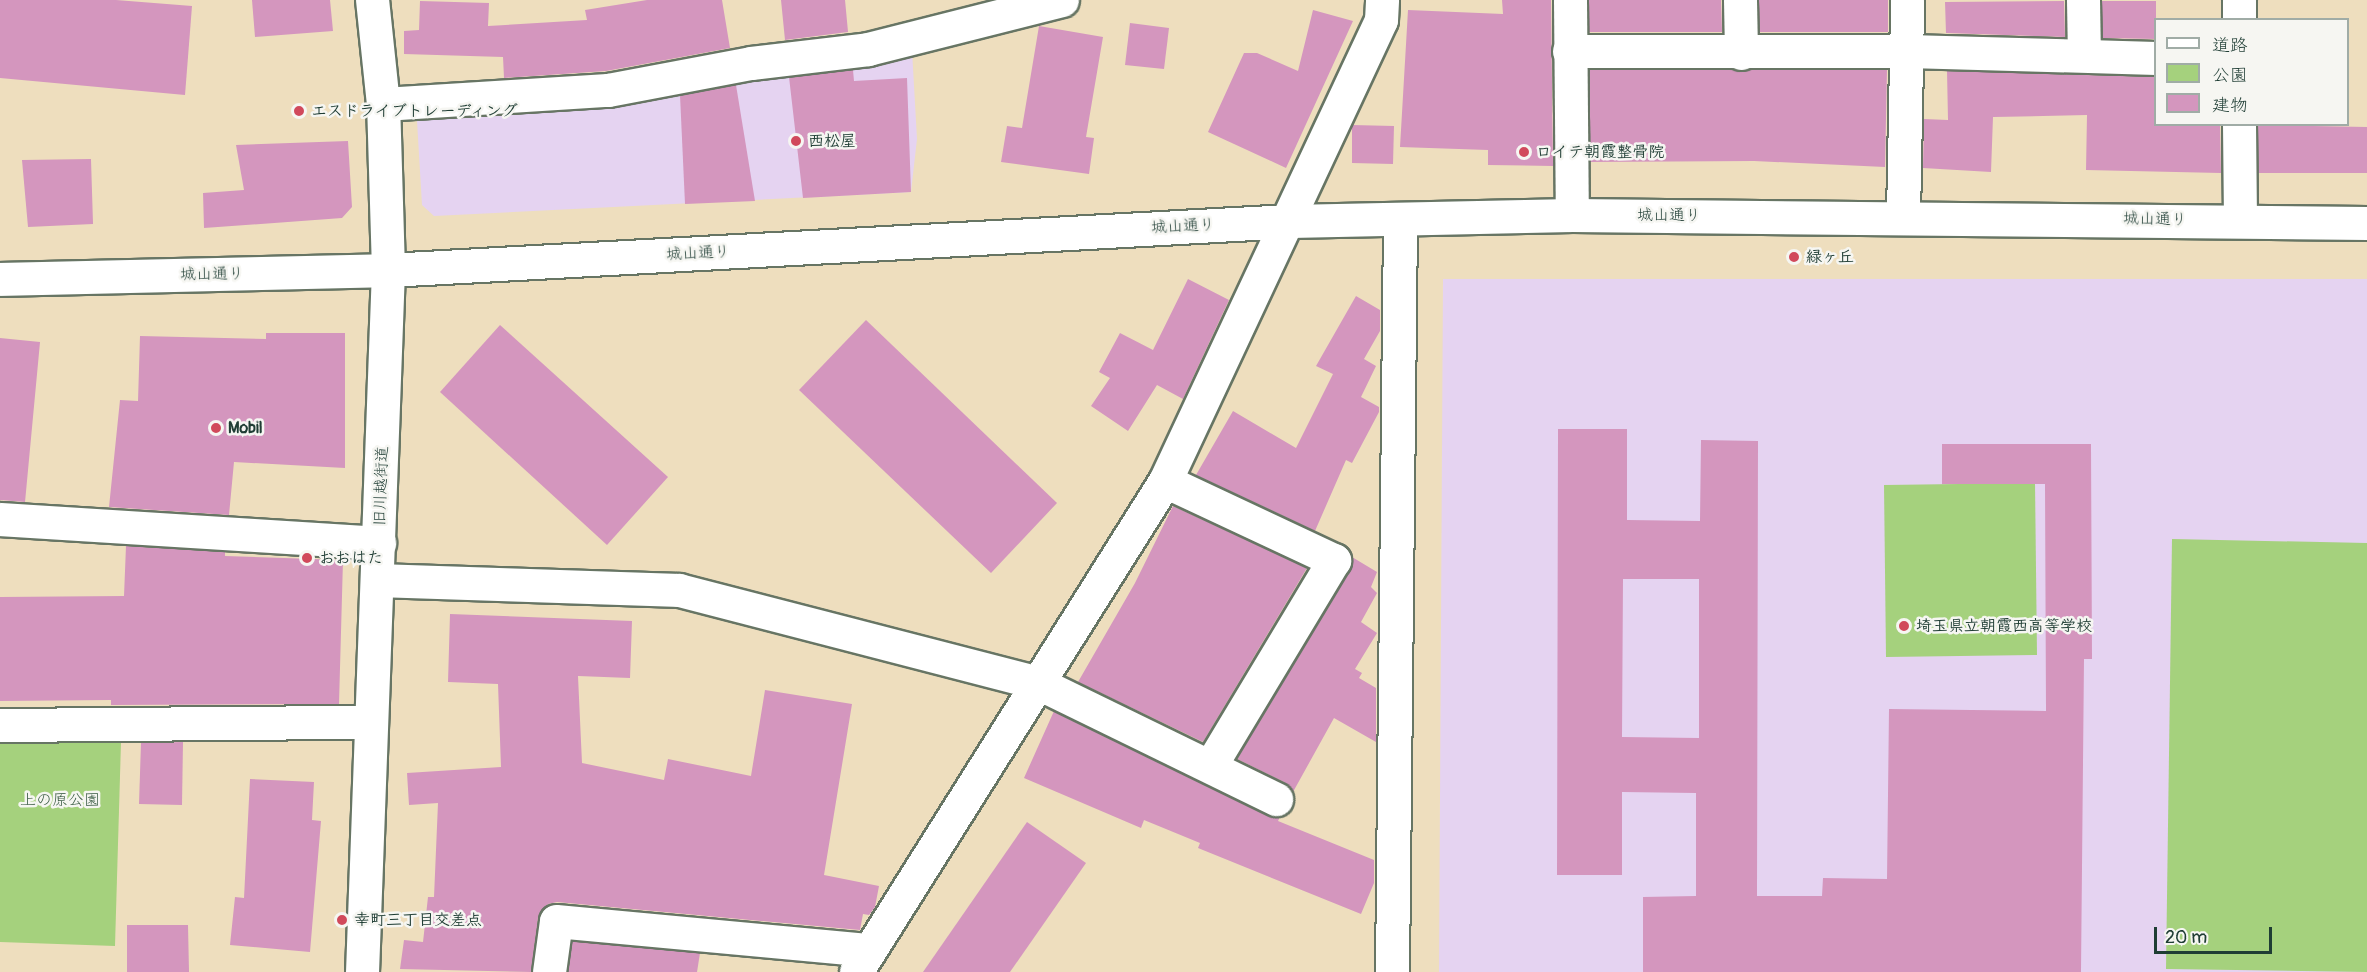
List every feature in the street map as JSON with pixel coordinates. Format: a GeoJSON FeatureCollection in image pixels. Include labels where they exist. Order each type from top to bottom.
{"type":"FeatureCollection","features":[{"type":"Feature","properties":{"kind":"street","name":"旧川越街道"},"geometry":{"type":"LineString","coordinates":[[362,972],[388,270],[383,104],[372,0]]}},
{"type":"Feature","properties":{"kind":"street"},"geometry":{"type":"LineString","coordinates":[[383,104],[608,90],[751,63],[868,49],[1062,0]]}},
{"type":"Feature","properties":{"kind":"street"},"geometry":{"type":"LineString","coordinates":[[1570,0],[1572,215]]}},
{"type":"Feature","properties":{"kind":"street"},"geometry":{"type":"LineString","coordinates":[[1740,0],[1741,53]]}},
{"type":"Feature","properties":{"kind":"street"},"geometry":{"type":"LineString","coordinates":[[1903,217],[1908,51],[1907,0]]}},
{"type":"Feature","properties":{"kind":"street"},"geometry":{"type":"LineString","coordinates":[[2083,0],[2084,55]]}},
{"type":"Feature","properties":{"kind":"street"},"geometry":{"type":"LineString","coordinates":[[2239,18],[2240,0]]}},
{"type":"Feature","properties":{"kind":"street"},"geometry":{"type":"LineString","coordinates":[[549,972],[556,921],[863,961],[1165,481],[1290,220],[1305,178],[1381,20],[1373,1]]}},
{"type":"Feature","properties":{"kind":"street"},"geometry":{"type":"LineString","coordinates":[[1569,51],[1741,53],[1908,51],[2154,58]]}},
{"type":"Feature","properties":{"kind":"street"},"geometry":{"type":"LineString","coordinates":[[2239,126],[2240,220]]}},
{"type":"Feature","properties":{"kind":"street","name":"城山通り"},"geometry":{"type":"LineString","coordinates":[[0,279],[388,270],[1290,220],[1572,215],[2367,223]]}},
{"type":"Feature","properties":{"kind":"street"},"geometry":{"type":"LineString","coordinates":[[1392,972],[1400,219]]}},
{"type":"Feature","properties":{"kind":"street"},"geometry":{"type":"LineString","coordinates":[[1165,481],[1334,560],[1211,765]]}},
{"type":"Feature","properties":{"kind":"street"},"geometry":{"type":"LineString","coordinates":[[0,519],[379,543]]}},
{"type":"Feature","properties":{"kind":"street"},"geometry":{"type":"LineString","coordinates":[[378,580],[680,590],[1038,682],[1211,765],[1276,799]]}},
{"type":"Feature","properties":{"kind":"street"},"geometry":{"type":"LineString","coordinates":[[0,725],[371,722]]}},
{"type":"Feature","properties":{"kind":"shaded area"},"geometry":{"type":"Polygon","coordinates":[[[912,50],[917,139],[911,192],[434,216],[422,205],[417,121],[430,108],[680,90],[851,69],[912,50]]]}},
{"type":"Feature","properties":{"kind":"shaded area","name":"埼玉県立朝霞西高等学校"},"geometry":{"type":"Polygon","coordinates":[[[1443,279],[2367,279],[2367,972],[1439,972],[1443,279]]]}},
{"type":"Feature","properties":{"kind":"green space"},"geometry":{"type":"Polygon","coordinates":[[[2035,483],[2037,655],[1886,657],[1884,485],[2035,483]]]}},
{"type":"Feature","properties":{"kind":"green space"},"geometry":{"type":"Polygon","coordinates":[[[2172,539],[2367,543],[2367,972],[2166,969],[2172,539]]]}},
{"type":"Feature","properties":{"kind":"green space","name":"上の原公園"},"geometry":{"type":"Polygon","coordinates":[[[0,737],[121,742],[115,946],[0,942],[0,737]]]}},
{"type":"Feature","properties":{"kind":"building"},"geometry":{"type":"Polygon","coordinates":[[[0,0],[116,0],[192,6],[185,95],[0,78],[0,0]]]}},
{"type":"Feature","properties":{"kind":"building"},"geometry":{"type":"Polygon","coordinates":[[[252,0],[330,0],[333,31],[255,37],[252,0]]]}},
{"type":"Feature","properties":{"kind":"building"},"geometry":{"type":"Polygon","coordinates":[[[647,0],[722,0],[730,48],[606,71],[504,78],[503,57],[404,54],[404,31],[419,30],[420,1],[489,3],[488,26],[587,20],[585,10],[647,0]]]}},
{"type":"Feature","properties":{"kind":"building"},"geometry":{"type":"Polygon","coordinates":[[[781,0],[845,0],[848,32],[785,40],[781,0]]]}},
{"type":"Feature","properties":{"kind":"building"},"geometry":{"type":"Polygon","coordinates":[[[1502,0],[1551,0],[1553,166],[1488,165],[1488,150],[1400,147],[1408,10],[1503,14],[1502,0]]]}},
{"type":"Feature","properties":{"kind":"building"},"geometry":{"type":"Polygon","coordinates":[[[1589,0],[1721,0],[1722,32],[1589,32],[1589,0]]]}},
{"type":"Feature","properties":{"kind":"building"},"geometry":{"type":"Polygon","coordinates":[[[1759,0],[1888,0],[1888,32],[1759,32],[1759,0]]]}},
{"type":"Feature","properties":{"kind":"building"},"geometry":{"type":"Polygon","coordinates":[[[2064,1],[2065,37],[1946,33],[1945,2],[2064,1]]]}},
{"type":"Feature","properties":{"kind":"building"},"geometry":{"type":"Polygon","coordinates":[[[2102,1],[2156,1],[2154,39],[2102,38],[2102,1]]]}},
{"type":"Feature","properties":{"kind":"building"},"geometry":{"type":"Polygon","coordinates":[[[1313,10],[1353,21],[1286,168],[1208,132],[1244,53],[1257,53],[1298,71],[1313,10]]]}},
{"type":"Feature","properties":{"kind":"building"},"geometry":{"type":"Polygon","coordinates":[[[1130,23],[1169,28],[1164,69],[1125,65],[1130,23]]]}},
{"type":"Feature","properties":{"kind":"building"},"geometry":{"type":"Polygon","coordinates":[[[1039,26],[1103,37],[1086,137],[1094,138],[1089,174],[1001,162],[1007,126],[1022,128],[1039,26]]]}},
{"type":"Feature","properties":{"kind":"building"},"geometry":{"type":"Polygon","coordinates":[[[853,70],[854,81],[907,78],[911,192],[803,198],[789,77],[853,70]]]}},
{"type":"Feature","properties":{"kind":"building"},"geometry":{"type":"Polygon","coordinates":[[[1589,70],[1887,70],[1885,167],[1754,161],[1590,162],[1589,70]]]}},
{"type":"Feature","properties":{"kind":"building"},"geometry":{"type":"Polygon","coordinates":[[[1947,71],[2154,77],[2154,126],[2220,126],[2221,173],[2086,170],[2087,115],[1993,117],[1991,172],[1923,168],[1924,119],[1948,120],[1947,71]]]}},
{"type":"Feature","properties":{"kind":"building"},"geometry":{"type":"Polygon","coordinates":[[[736,85],[755,201],[685,204],[680,95],[736,85]]]}},
{"type":"Feature","properties":{"kind":"building"},"geometry":{"type":"Polygon","coordinates":[[[1352,125],[1394,126],[1393,164],[1352,163],[1352,125]]]}},
{"type":"Feature","properties":{"kind":"building"},"geometry":{"type":"Polygon","coordinates":[[[2258,126],[2367,127],[2367,173],[2258,173],[2258,126]]]}},
{"type":"Feature","properties":{"kind":"building"},"geometry":{"type":"Polygon","coordinates":[[[348,141],[352,207],[342,218],[204,228],[203,193],[244,190],[236,145],[348,141]]]}},
{"type":"Feature","properties":{"kind":"building"},"geometry":{"type":"Polygon","coordinates":[[[91,159],[93,224],[28,227],[22,160],[91,159]]]}},
{"type":"Feature","properties":{"kind":"building"},"geometry":{"type":"Polygon","coordinates":[[[1188,279],[1229,300],[1183,399],[1157,385],[1128,431],[1091,406],[1110,378],[1099,372],[1120,333],[1153,350],[1188,279]]]}},
{"type":"Feature","properties":{"kind":"building"},"geometry":{"type":"Polygon","coordinates":[[[1356,296],[1380,310],[1380,331],[1364,359],[1376,366],[1361,397],[1379,407],[1379,412],[1352,463],[1346,460],[1315,531],[1196,475],[1233,411],[1296,448],[1333,374],[1316,366],[1356,296]]]}},
{"type":"Feature","properties":{"kind":"building"},"geometry":{"type":"Polygon","coordinates":[[[866,320],[1057,503],[991,573],[799,390],[866,320]]]}},
{"type":"Feature","properties":{"kind":"building"},"geometry":{"type":"Polygon","coordinates":[[[500,325],[668,477],[607,545],[440,392],[500,325]]]}},
{"type":"Feature","properties":{"kind":"building"},"geometry":{"type":"Polygon","coordinates":[[[266,333],[345,333],[345,468],[234,462],[229,515],[109,507],[120,400],[138,401],[140,336],[266,339],[266,333]]]}},
{"type":"Feature","properties":{"kind":"building"},"geometry":{"type":"Polygon","coordinates":[[[0,338],[40,342],[25,502],[0,500],[0,338]]]}},
{"type":"Feature","properties":{"kind":"building"},"geometry":{"type":"Polygon","coordinates":[[[1558,429],[1627,429],[1627,520],[1700,521],[1701,440],[1758,441],[1757,896],[1822,896],[1823,878],[1887,879],[1889,709],[2046,711],[2045,484],[1942,484],[1942,444],[2091,444],[2092,659],[2084,659],[2081,972],[1643,972],[1643,897],[1696,896],[1696,793],[1622,792],[1622,875],[1557,875],[1558,429]],[[1623,579],[1622,737],[1699,738],[1699,579],[1623,579]]]}},
{"type":"Feature","properties":{"kind":"building"},"geometry":{"type":"Polygon","coordinates":[[[1173,506],[1307,568],[1203,742],[1078,682],[1135,583],[1173,506]]]}},
{"type":"Feature","properties":{"kind":"building"},"geometry":{"type":"Polygon","coordinates":[[[126,546],[225,552],[225,556],[343,560],[339,704],[111,705],[111,700],[0,701],[0,597],[124,596],[126,546]]]}},
{"type":"Feature","properties":{"kind":"building"},"geometry":{"type":"Polygon","coordinates":[[[1352,557],[1377,572],[1371,587],[1377,593],[1361,622],[1377,633],[1355,669],[1362,673],[1359,678],[1376,688],[1376,742],[1334,718],[1293,792],[1284,782],[1237,759],[1350,570],[1352,557]]]}},
{"type":"Feature","properties":{"kind":"building"},"geometry":{"type":"Polygon","coordinates":[[[450,614],[632,621],[630,678],[578,676],[582,763],[664,780],[668,759],[751,776],[765,690],[852,704],[824,875],[879,886],[875,907],[869,915],[863,914],[860,930],[557,902],[548,904],[538,918],[531,972],[400,969],[404,940],[423,942],[428,897],[434,897],[438,803],[409,805],[407,773],[501,767],[498,684],[448,682],[450,614]]]}},
{"type":"Feature","properties":{"kind":"building"},"geometry":{"type":"Polygon","coordinates":[[[1054,711],[1268,816],[1280,817],[1278,821],[1374,860],[1374,883],[1361,914],[1198,848],[1200,843],[1144,820],[1141,828],[1024,778],[1054,711]]]}},
{"type":"Feature","properties":{"kind":"building"},"geometry":{"type":"Polygon","coordinates":[[[183,742],[182,805],[139,804],[141,743],[183,742]]]}},
{"type":"Feature","properties":{"kind":"building"},"geometry":{"type":"Polygon","coordinates":[[[250,779],[314,782],[312,820],[321,821],[310,952],[230,945],[235,897],[244,898],[250,779]]]}},
{"type":"Feature","properties":{"kind":"building"},"geometry":{"type":"Polygon","coordinates":[[[1027,822],[1086,863],[1010,972],[923,972],[1027,822]]]}},
{"type":"Feature","properties":{"kind":"building"},"geometry":{"type":"Polygon","coordinates":[[[127,925],[188,925],[189,972],[127,972],[127,925]]]}},
{"type":"Feature","properties":{"kind":"building"},"geometry":{"type":"Polygon","coordinates":[[[572,941],[700,953],[697,972],[568,972],[572,941]]]}},
{"type":"Feature","properties":{"kind":"place","name":"エスドライブトレーディング"},"geometry":{"type":"Point","coordinates":[299,111]}},
{"type":"Feature","properties":{"kind":"place","name":"西松屋"},"geometry":{"type":"Point","coordinates":[796,141]}},
{"type":"Feature","properties":{"kind":"place","name":"ロイテ朝霞整骨院"},"geometry":{"type":"Point","coordinates":[1524,152]}},
{"type":"Feature","properties":{"kind":"place","name":"緑ヶ丘"},"geometry":{"type":"Point","coordinates":[1794,257]}},
{"type":"Feature","properties":{"kind":"place","name":"Mobil"},"geometry":{"type":"Point","coordinates":[216,428]}},
{"type":"Feature","properties":{"kind":"place","name":"おおはた"},"geometry":{"type":"Point","coordinates":[307,558]}},
{"type":"Feature","properties":{"kind":"place","name":"埼玉県立朝霞西高等学校"},"geometry":{"type":"Point","coordinates":[1904,626]}},
{"type":"Feature","properties":{"kind":"place","name":"幸町三丁目交差点"},"geometry":{"type":"Point","coordinates":[342,920]}}]}
